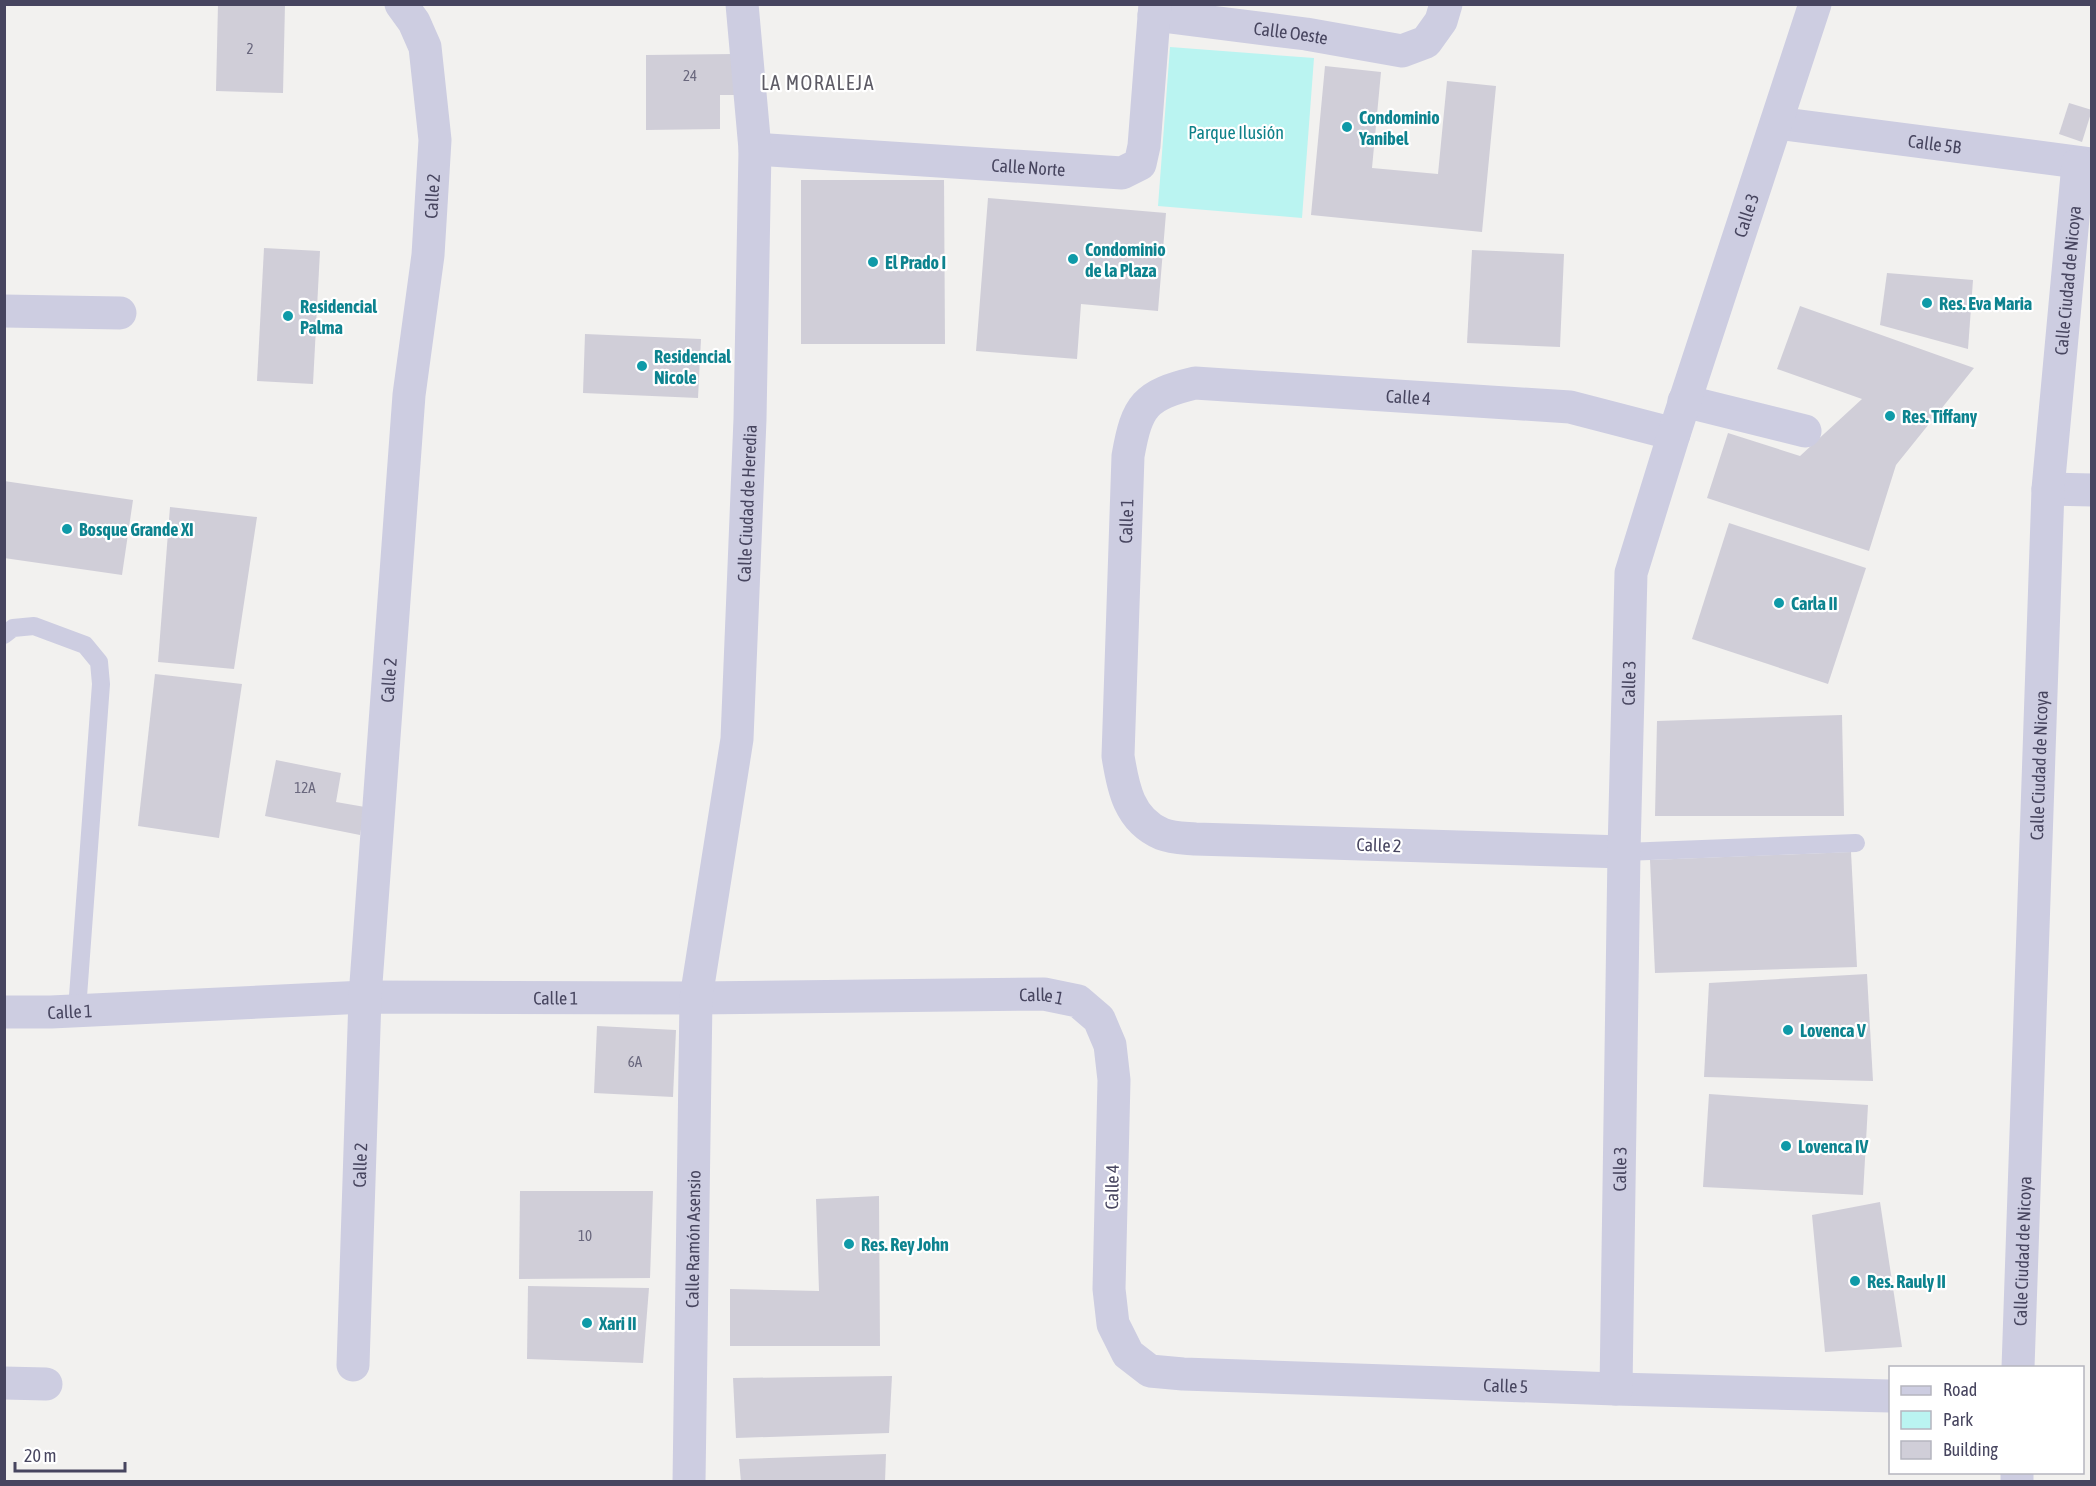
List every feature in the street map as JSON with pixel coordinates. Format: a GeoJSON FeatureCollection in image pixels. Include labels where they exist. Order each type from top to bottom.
{"type":"FeatureCollection","features":[{"type":"Feature","properties":{"kind":"street","name":"Calle 2"},"geometry":{"type":"LineString","coordinates":[[353,1365],[365,998],[409,395],[428,255],[435,140],[425,47],[414,22],[401,4]]}},
{"type":"Feature","properties":{"kind":"street","name":"Calle Ciudad de Heredia"},"geometry":{"type":"LineString","coordinates":[[696,998],[737,739],[750,419],[755,149],[742,4]]}},
{"type":"Feature","properties":{"kind":"street","name":"Calle Oeste"},"geometry":{"type":"LineString","coordinates":[[1154,10],[1402,51],[1426,42],[1441,21],[1446,4]]}},
{"type":"Feature","properties":{"kind":"street","name":"Calle 3"},"geometry":{"type":"LineString","coordinates":[[1616,1389],[1624,852],[1631,573],[1684,401],[1815,4]]}},
{"type":"Feature","properties":{"kind":"street","name":"Calle Norte"},"geometry":{"type":"LineString","coordinates":[[755,149],[1122,172],[1140,164],[1144,146],[1154,10]]}},
{"type":"Feature","properties":{"kind":"street","name":"Calle 5B"},"geometry":{"type":"LineString","coordinates":[[1777,123],[2085,164]]}},
{"type":"Feature","properties":{"kind":"street","name":"Calle Ciudad de Nicoya"},"geometry":{"type":"LineString","coordinates":[[2018,1366],[2048,489],[2085,164]]}},
{"type":"Feature","properties":{"kind":"street"},"geometry":{"type":"LineString","coordinates":[[4,311],[120,314]]}},
{"type":"Feature","properties":{"kind":"street","name":"Calle 4"},"geometry":{"type":"LineString","coordinates":[[1146,403],[1168,389],[1196,383],[1570,407],[1674,434]]}},
{"type":"Feature","properties":{"kind":"street"},"geometry":{"type":"LineString","coordinates":[[1684,401],[1805,431]]}},
{"type":"Feature","properties":{"kind":"street","name":"Calle 1"},"geometry":{"type":"LineString","coordinates":[[1138,818],[1124,791],[1118,756],[1128,456],[1132,429],[1146,403]]}},
{"type":"Feature","properties":{"kind":"street"},"geometry":{"type":"LineString","coordinates":[[2048,489],[2091,490]]}},
{"type":"Feature","properties":{"kind":"street","name":"Calle 2"},"geometry":{"type":"LineString","coordinates":[[1138,818],[1163,834],[1195,839],[1624,852]]}},
{"type":"Feature","properties":{"kind":"street","name":"Calle 1"},"geometry":{"type":"LineString","coordinates":[[4,1012],[365,998],[696,998],[1044,994],[1078,1001],[1099,1019]]}},
{"type":"Feature","properties":{"kind":"street","name":"Calle Ramón Asensio"},"geometry":{"type":"LineString","coordinates":[[689,1482],[696,998]]}},
{"type":"Feature","properties":{"kind":"street","name":"Calle 4"},"geometry":{"type":"LineString","coordinates":[[1099,1019],[1110,1045],[1114,1080],[1109,1288],[1113,1324],[1128,1354]]}},
{"type":"Feature","properties":{"kind":"street","name":"Calle 5"},"geometry":{"type":"LineString","coordinates":[[1128,1354],[1150,1371],[1183,1374],[1889,1396]]}},
{"type":"Feature","properties":{"kind":"street"},"geometry":{"type":"LineString","coordinates":[[4,1383],[46,1384]]}},
{"type":"Feature","properties":{"kind":"lane"},"geometry":{"type":"LineString","coordinates":[[4,635],[13,628],[34,626],[85,645],[99,662],[101,684],[77,1010]]}},
{"type":"Feature","properties":{"kind":"lane"},"geometry":{"type":"LineString","coordinates":[[1624,852],[1856,843]]}},
{"type":"Feature","properties":{"kind":"green space","name":"Parque Ilusión"},"geometry":{"type":"Polygon","coordinates":[[[1170,47],[1314,58],[1302,218],[1158,206],[1170,47]]]}},
{"type":"Feature","properties":{"kind":"building"},"geometry":{"type":"Polygon","coordinates":[[[218,4],[285,4],[283,93],[216,91],[218,4]]]}},
{"type":"Feature","properties":{"kind":"building"},"geometry":{"type":"Polygon","coordinates":[[[735,54],[735,95],[720,95],[720,129],[646,130],[646,55],[735,54]]]}},
{"type":"Feature","properties":{"kind":"building","name":"Condominio Yanibel"},"geometry":{"type":"Polygon","coordinates":[[[1325,66],[1381,72],[1372,168],[1438,174],[1447,81],[1496,86],[1482,232],[1311,215],[1325,66]]]}},
{"type":"Feature","properties":{"kind":"building"},"geometry":{"type":"Polygon","coordinates":[[[2069,103],[2092,110],[2082,142],[2059,134],[2069,103]]]}},
{"type":"Feature","properties":{"kind":"building","name":"El Prado I"},"geometry":{"type":"Polygon","coordinates":[[[801,180],[944,180],[945,344],[801,344],[801,180]]]}},
{"type":"Feature","properties":{"kind":"building","name":"Condominio de la Plaza"},"geometry":{"type":"Polygon","coordinates":[[[988,198],[1166,213],[1158,311],[1081,304],[1077,359],[976,351],[988,198]]]}},
{"type":"Feature","properties":{"kind":"building","name":"Residencial Palma"},"geometry":{"type":"Polygon","coordinates":[[[264,248],[320,251],[313,384],[257,381],[264,248]]]}},
{"type":"Feature","properties":{"kind":"building"},"geometry":{"type":"Polygon","coordinates":[[[1472,250],[1564,254],[1560,347],[1467,343],[1472,250]]]}},
{"type":"Feature","properties":{"kind":"building","name":"Res. Eva Maria"},"geometry":{"type":"Polygon","coordinates":[[[1887,273],[1973,280],[1968,349],[1880,325],[1887,273]]]}},
{"type":"Feature","properties":{"kind":"building","name":"Res. Tiffany"},"geometry":{"type":"Polygon","coordinates":[[[1800,306],[1974,368],[1896,465],[1869,551],[1707,498],[1728,433],[1800,456],[1862,399],[1777,369],[1800,306]]]}},
{"type":"Feature","properties":{"kind":"building","name":"Residencial Nicole"},"geometry":{"type":"Polygon","coordinates":[[[585,334],[701,339],[698,398],[583,393],[585,334]]]}},
{"type":"Feature","properties":{"kind":"building","name":"Bosque Grande XI"},"geometry":{"type":"Polygon","coordinates":[[[4,481],[133,500],[122,575],[4,558],[4,481]]]}},
{"type":"Feature","properties":{"kind":"building"},"geometry":{"type":"Polygon","coordinates":[[[170,507],[257,517],[234,669],[158,662],[170,507]]]}},
{"type":"Feature","properties":{"kind":"building","name":"Carla II"},"geometry":{"type":"Polygon","coordinates":[[[1729,523],[1866,568],[1828,684],[1692,639],[1729,523]]]}},
{"type":"Feature","properties":{"kind":"building"},"geometry":{"type":"Polygon","coordinates":[[[155,674],[242,684],[219,838],[138,826],[155,674]]]}},
{"type":"Feature","properties":{"kind":"building"},"geometry":{"type":"Polygon","coordinates":[[[1842,715],[1844,816],[1655,816],[1657,721],[1842,715]]]}},
{"type":"Feature","properties":{"kind":"building"},"geometry":{"type":"Polygon","coordinates":[[[276,760],[341,773],[336,802],[365,807],[360,835],[265,816],[276,760]]]}},
{"type":"Feature","properties":{"kind":"building"},"geometry":{"type":"Polygon","coordinates":[[[1851,852],[1857,967],[1655,973],[1650,860],[1851,852]]]}},
{"type":"Feature","properties":{"kind":"building","name":"Lovenca V"},"geometry":{"type":"Polygon","coordinates":[[[1867,974],[1873,1081],[1704,1077],[1709,983],[1867,974]]]}},
{"type":"Feature","properties":{"kind":"building"},"geometry":{"type":"Polygon","coordinates":[[[597,1026],[676,1030],[673,1097],[594,1093],[597,1026]]]}},
{"type":"Feature","properties":{"kind":"building","name":"Lovenca IV"},"geometry":{"type":"Polygon","coordinates":[[[1709,1094],[1868,1105],[1863,1195],[1703,1187],[1709,1094]]]}},
{"type":"Feature","properties":{"kind":"building"},"geometry":{"type":"Polygon","coordinates":[[[520,1191],[653,1191],[650,1278],[519,1279],[520,1191]]]}},
{"type":"Feature","properties":{"kind":"building","name":"Res. Rey John"},"geometry":{"type":"Polygon","coordinates":[[[879,1196],[880,1346],[730,1346],[730,1289],[819,1291],[816,1199],[879,1196]]]}},
{"type":"Feature","properties":{"kind":"building","name":"Res. Rauly II"},"geometry":{"type":"Polygon","coordinates":[[[1880,1202],[1902,1347],[1825,1352],[1812,1215],[1880,1202]]]}},
{"type":"Feature","properties":{"kind":"building","name":"Xari II"},"geometry":{"type":"Polygon","coordinates":[[[528,1286],[649,1288],[643,1363],[527,1359],[528,1286]]]}},
{"type":"Feature","properties":{"kind":"building"},"geometry":{"type":"Polygon","coordinates":[[[892,1376],[889,1433],[736,1438],[733,1378],[892,1376]]]}},
{"type":"Feature","properties":{"kind":"building"},"geometry":{"type":"Polygon","coordinates":[[[886,1454],[885,1482],[741,1482],[739,1459],[886,1454]]]}},
{"type":"Feature","properties":{"kind":"place","name":"Condominio Yanibel"},"geometry":{"type":"Point","coordinates":[1347,127]}},
{"type":"Feature","properties":{"kind":"place","name":"Condominio de la Plaza"},"geometry":{"type":"Point","coordinates":[1073,259]}},
{"type":"Feature","properties":{"kind":"place","name":"El Prado I"},"geometry":{"type":"Point","coordinates":[873,262]}},
{"type":"Feature","properties":{"kind":"place","name":"Res. Eva Maria"},"geometry":{"type":"Point","coordinates":[1927,303]}},
{"type":"Feature","properties":{"kind":"place","name":"Residencial Palma"},"geometry":{"type":"Point","coordinates":[288,316]}},
{"type":"Feature","properties":{"kind":"place","name":"Residencial Nicole"},"geometry":{"type":"Point","coordinates":[642,366]}},
{"type":"Feature","properties":{"kind":"place","name":"Res. Tiffany"},"geometry":{"type":"Point","coordinates":[1890,416]}},
{"type":"Feature","properties":{"kind":"place","name":"Bosque Grande XI"},"geometry":{"type":"Point","coordinates":[67,529]}},
{"type":"Feature","properties":{"kind":"place","name":"Carla II"},"geometry":{"type":"Point","coordinates":[1779,603]}},
{"type":"Feature","properties":{"kind":"place","name":"Lovenca V"},"geometry":{"type":"Point","coordinates":[1788,1030]}},
{"type":"Feature","properties":{"kind":"place","name":"Lovenca IV"},"geometry":{"type":"Point","coordinates":[1786,1146]}},
{"type":"Feature","properties":{"kind":"place","name":"Res. Rey John"},"geometry":{"type":"Point","coordinates":[849,1244]}},
{"type":"Feature","properties":{"kind":"place","name":"Res. Rauly II"},"geometry":{"type":"Point","coordinates":[1855,1281]}},
{"type":"Feature","properties":{"kind":"place","name":"Xari II"},"geometry":{"type":"Point","coordinates":[587,1323]}},
{"type":"Feature","properties":{"kind":"district","name":"LA MORALEJA"},"geometry":{"type":"Point","coordinates":[818,82]}}]}
